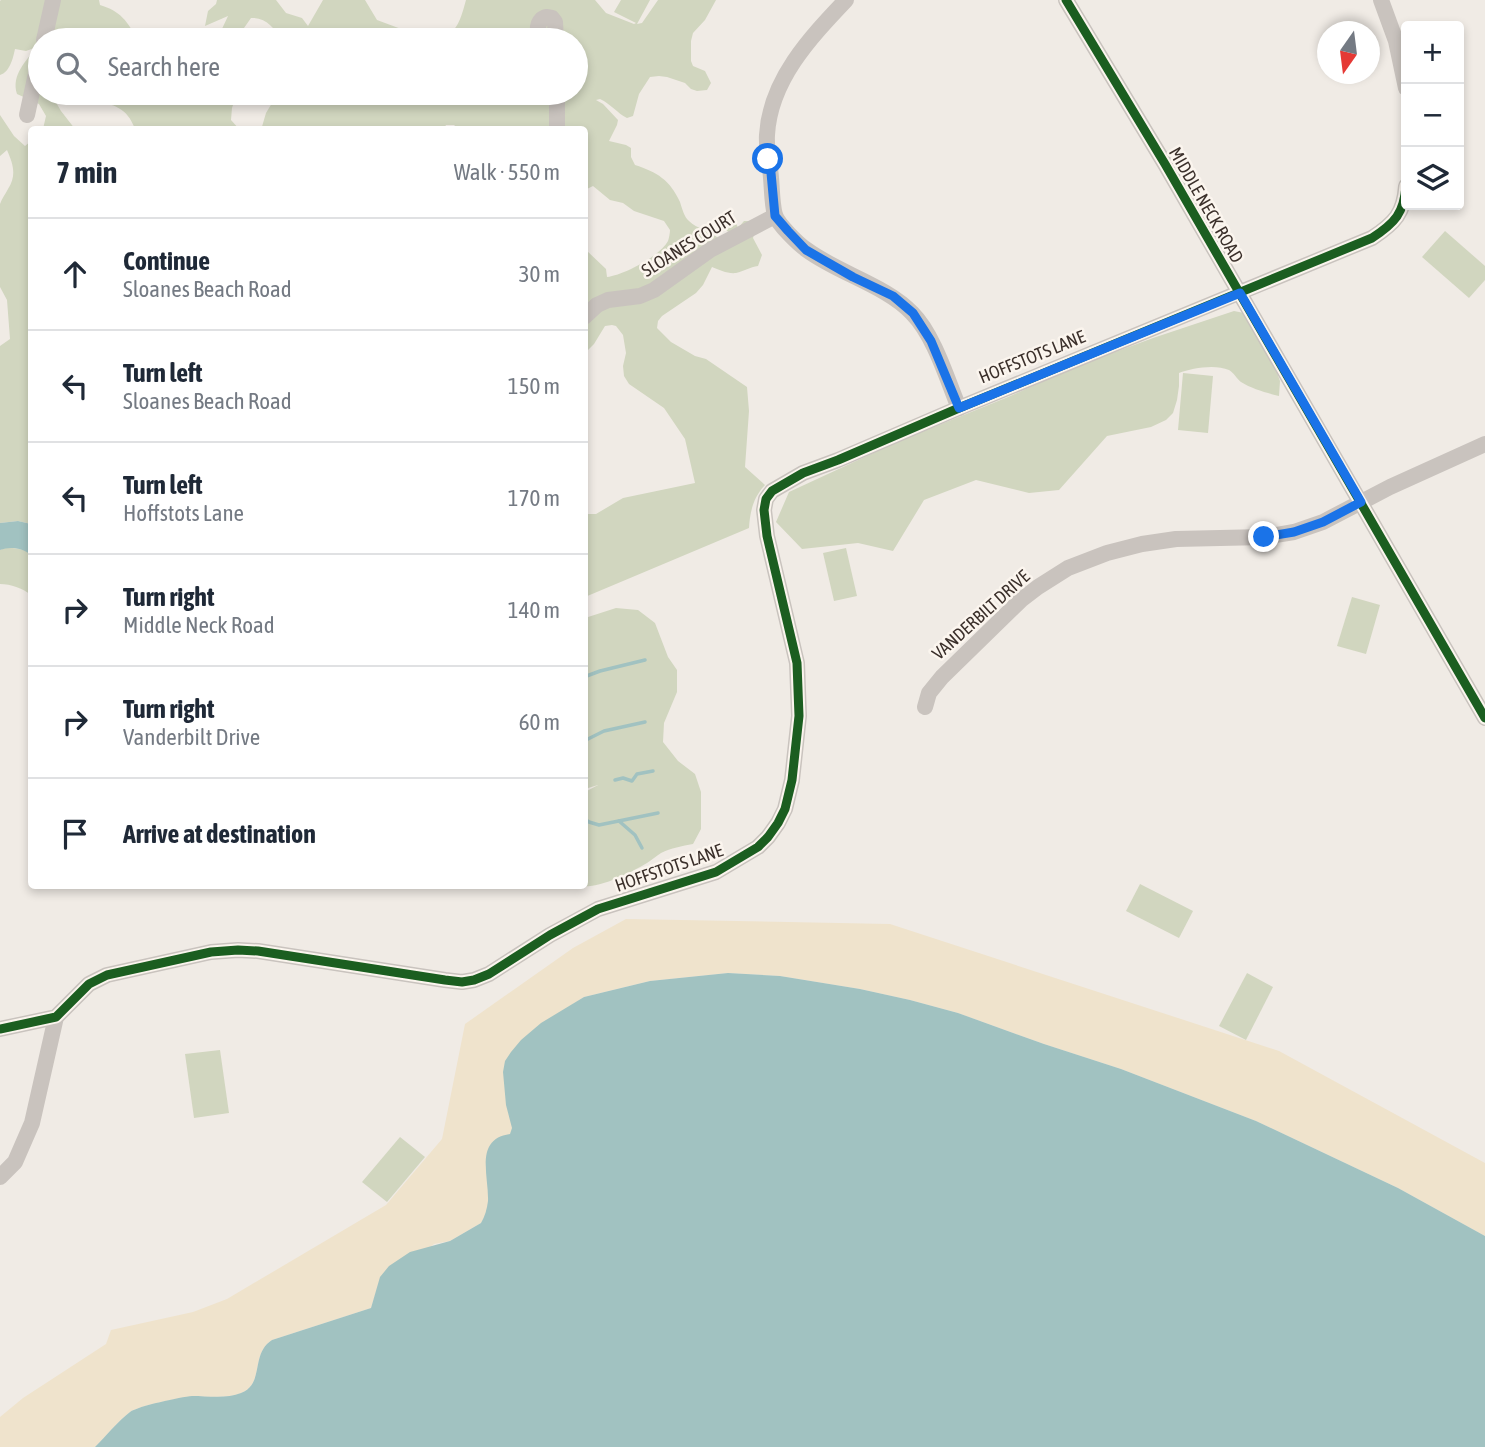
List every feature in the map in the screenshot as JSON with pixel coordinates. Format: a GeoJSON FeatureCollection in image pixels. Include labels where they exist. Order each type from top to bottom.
{"type":"FeatureCollection","features":[{"type":"Feature","properties":{"kind":"street"},"geometry":{"type":"LineString","coordinates":[[47,28],[53,0]]}},
{"type":"Feature","properties":{"kind":"street"},"geometry":{"type":"LineString","coordinates":[[846,0],[823,24],[786,73],[770,112],[768,159],[775,216],[806,250],[893,296],[913,313],[931,341],[959,408]]}},
{"type":"Feature","properties":{"kind":"street","name":"MIDDLE NECK ROAD"},"geometry":{"type":"LineString","coordinates":[[1066,0],[1240,293],[1485,718]]}},
{"type":"Feature","properties":{"kind":"street"},"geometry":{"type":"LineString","coordinates":[[1381,0],[1396,41],[1405,84]]}},
{"type":"Feature","properties":{"kind":"street"},"geometry":{"type":"LineString","coordinates":[[538,28],[542,19],[549,17],[555,22],[555,28]]}},
{"type":"Feature","properties":{"kind":"street"},"geometry":{"type":"LineString","coordinates":[[27,115],[29,105]]}},
{"type":"Feature","properties":{"kind":"street"},"geometry":{"type":"LineString","coordinates":[[557,105],[557,126]]}},
{"type":"Feature","properties":{"kind":"street","name":"HOFFSTOTS LANE"},"geometry":{"type":"LineString","coordinates":[[56,1017],[97,979],[211,952],[258,951],[445,980],[474,980],[494,972],[550,935],[598,909],[716,872],[743,857],[768,836],[785,809],[792,780],[799,716],[797,663],[767,536],[764,510],[766,499],[772,491],[803,473],[1372,238],[1389,227],[1401,210]]}},
{"type":"Feature","properties":{"kind":"street","name":"SLOANES COURT"},"geometry":{"type":"LineString","coordinates":[[588,313],[608,300],[640,296],[654,290],[710,250],[775,216]]}},
{"type":"Feature","properties":{"kind":"street","name":"VANDERBILT DRIVE"},"geometry":{"type":"LineString","coordinates":[[925,707],[929,693],[942,677],[1011,610],[1038,587],[1068,568],[1107,553],[1142,544],[1176,539],[1264,537],[1294,532],[1323,522],[1390,487],[1485,444]]}},
{"type":"Feature","properties":{"kind":"street"},"geometry":{"type":"LineString","coordinates":[[0,1030],[56,1017],[32,1123],[15,1162],[0,1178]]}},
{"type":"Feature","properties":{"kind":"green space"},"geometry":{"type":"Polygon","coordinates":[[[99,0],[100,5],[113,10],[131,28],[28,28],[28,50],[15,49],[9,68],[0,75],[0,1],[99,0]]]}},
{"type":"Feature","properties":{"kind":"green space"},"geometry":{"type":"Polygon","coordinates":[[[217,0],[276,0],[286,13],[302,18],[308,26],[323,0],[365,0],[377,20],[398,28],[273,28],[266,22],[251,18],[244,28],[222,28],[228,16],[205,26],[208,11],[217,0]]]}},
{"type":"Feature","properties":{"kind":"green space"},"geometry":{"type":"Polygon","coordinates":[[[466,0],[595,0],[606,13],[634,24],[636,23],[614,12],[621,0],[650,0],[637,24],[642,23],[658,0],[716,0],[705,20],[693,33],[691,41],[691,61],[693,66],[705,71],[711,83],[707,90],[697,91],[685,83],[667,77],[650,77],[639,94],[633,116],[627,118],[604,101],[596,100],[618,120],[609,141],[631,148],[635,165],[667,182],[692,224],[718,238],[731,233],[719,227],[719,224],[725,221],[736,223],[738,228],[744,221],[750,221],[755,231],[753,238],[762,255],[758,266],[736,273],[712,267],[696,293],[662,316],[657,328],[671,342],[695,356],[706,359],[747,387],[749,411],[745,467],[765,485],[753,505],[749,528],[588,596],[588,514],[596,514],[623,498],[695,483],[685,439],[664,408],[629,384],[624,376],[626,353],[623,335],[616,326],[605,326],[588,350],[588,252],[606,269],[607,277],[623,273],[664,247],[670,230],[664,221],[610,200],[593,186],[588,188],[588,126],[262,126],[271,105],[588,105],[588,28],[455,28],[466,0]]]}},
{"type":"Feature","properties":{"kind":"green space"},"geometry":{"type":"Polygon","coordinates":[[[28,58],[28,99],[17,94],[16,87],[18,74],[28,58]]]}},
{"type":"Feature","properties":{"kind":"green space"},"geometry":{"type":"Polygon","coordinates":[[[40,105],[58,105],[73,126],[44,126],[46,116],[40,105]]]}},
{"type":"Feature","properties":{"kind":"green space"},"geometry":{"type":"Polygon","coordinates":[[[110,105],[233,105],[231,120],[236,126],[134,126],[124,111],[110,105]]]}},
{"type":"Feature","properties":{"kind":"green space"},"geometry":{"type":"Polygon","coordinates":[[[0,115],[14,136],[25,146],[28,144],[28,523],[18,521],[0,523],[0,346],[10,339],[7,300],[0,287],[0,204],[11,184],[13,174],[7,150],[0,156],[0,115]]]}},
{"type":"Feature","properties":{"kind":"green space"},"geometry":{"type":"Polygon","coordinates":[[[1445,231],[1485,266],[1485,280],[1469,298],[1422,257],[1445,231]]]}},
{"type":"Feature","properties":{"kind":"green space"},"geometry":{"type":"Polygon","coordinates":[[[1234,311],[1244,313],[1274,364],[1280,381],[1279,396],[1245,384],[1231,371],[1223,368],[1204,367],[1179,373],[1177,400],[1173,413],[1166,420],[1151,427],[1107,436],[1059,490],[1029,493],[976,480],[924,500],[893,551],[858,543],[802,549],[776,522],[789,492],[897,442],[1080,365],[1234,311]]]}},
{"type":"Feature","properties":{"kind":"green space"},"geometry":{"type":"Polygon","coordinates":[[[1183,373],[1213,376],[1208,433],[1178,430],[1183,373]]]}},
{"type":"Feature","properties":{"kind":"green space"},"geometry":{"type":"Polygon","coordinates":[[[7,547],[28,552],[28,593],[0,584],[0,550],[7,547]]]}},
{"type":"Feature","properties":{"kind":"green space"},"geometry":{"type":"Polygon","coordinates":[[[846,548],[857,596],[834,601],[823,553],[846,548]]]}},
{"type":"Feature","properties":{"kind":"green space"},"geometry":{"type":"Polygon","coordinates":[[[1352,597],[1380,605],[1366,654],[1337,646],[1352,597]]]}},
{"type":"Feature","properties":{"kind":"green space"},"geometry":{"type":"Polygon","coordinates":[[[616,608],[638,610],[655,623],[668,657],[677,670],[677,692],[664,723],[663,742],[678,761],[695,774],[701,792],[701,829],[693,844],[665,851],[614,879],[588,886],[588,790],[598,785],[588,788],[588,617],[616,608]]]}},
{"type":"Feature","properties":{"kind":"green space"},"geometry":{"type":"Polygon","coordinates":[[[1140,884],[1193,911],[1179,938],[1126,911],[1140,884]]]}},
{"type":"Feature","properties":{"kind":"green space"},"geometry":{"type":"Polygon","coordinates":[[[1247,973],[1273,987],[1246,1040],[1219,1026],[1247,973]]]}},
{"type":"Feature","properties":{"kind":"green space"},"geometry":{"type":"Polygon","coordinates":[[[220,1050],[229,1113],[194,1118],[185,1054],[220,1050]]]}},
{"type":"Feature","properties":{"kind":"green space"},"geometry":{"type":"Polygon","coordinates":[[[400,1137],[425,1157],[387,1202],[362,1182],[400,1137]]]}},
{"type":"Feature","properties":{"kind":"sand"},"geometry":{"type":"Polygon","coordinates":[[[626,919],[890,924],[1279,1051],[1485,1163],[1485,1236],[1398,1188],[1256,1121],[1121,1069],[958,1013],[860,989],[780,976],[728,973],[650,981],[584,997],[573,1004],[490,1207],[481,1223],[450,1241],[434,1244],[376,1292],[371,1308],[272,1340],[261,1353],[253,1383],[236,1395],[192,1397],[135,1410],[121,1420],[95,1447],[0,1447],[0,1417],[23,1398],[106,1344],[111,1330],[193,1312],[227,1299],[386,1205],[442,1139],[465,1024],[573,948],[626,919]]]}},
{"type":"Feature","properties":{"kind":"water"},"geometry":{"type":"Polygon","coordinates":[[[18,521],[28,523],[28,553],[16,548],[0,550],[0,523],[18,521]]]}},
{"type":"Feature","properties":{"kind":"water"},"geometry":{"type":"Polygon","coordinates":[[[728,973],[780,976],[910,1000],[958,1013],[1121,1069],[1256,1121],[1398,1188],[1485,1236],[1485,1447],[95,1447],[121,1420],[135,1410],[192,1396],[236,1395],[248,1389],[256,1376],[261,1353],[272,1340],[371,1308],[380,1277],[389,1266],[410,1252],[450,1241],[481,1223],[488,1201],[487,1151],[499,1137],[510,1134],[512,1128],[506,1105],[503,1072],[505,1061],[521,1040],[541,1023],[584,997],[650,981],[728,973]]]}},
{"type":"Feature","properties":{"kind":"waterway"},"geometry":{"type":"LineString","coordinates":[[588,676],[645,660]]}},
{"type":"Feature","properties":{"kind":"waterway"},"geometry":{"type":"LineString","coordinates":[[588,739],[604,731],[645,722]]}},
{"type":"Feature","properties":{"kind":"waterway"},"geometry":{"type":"LineString","coordinates":[[615,780],[623,778],[632,781],[637,774],[653,771]]}},
{"type":"Feature","properties":{"kind":"waterway"},"geometry":{"type":"LineString","coordinates":[[588,821],[599,825],[658,813]]}},
{"type":"Feature","properties":{"kind":"waterway"},"geometry":{"type":"LineString","coordinates":[[619,821],[635,835],[642,848]]}},
{"type":"Feature","properties":{"kind":"cycle path"},"geometry":{"type":"LineString","coordinates":[[1066,0],[1165,164],[1485,718]]}},
{"type":"Feature","properties":{"kind":"cycle path"},"geometry":{"type":"LineString","coordinates":[[0,1029],[56,1017],[89,984],[107,975],[211,952],[258,951],[445,980],[474,980],[489,974],[550,935],[598,909],[716,872],[758,847],[768,837],[785,809],[792,780],[799,716],[797,663],[767,536],[764,510],[766,499],[772,491],[803,473],[1372,238],[1387,227],[1401,208]]}},
{"type":"Feature","properties":{"kind":"route"},"geometry":{"type":"LineString","coordinates":[[768,159],[775,216],[806,250],[893,296],[913,313],[931,341],[959,408],[1240,293],[1361,502],[1323,522],[1294,532],[1264,537]]}}]}
